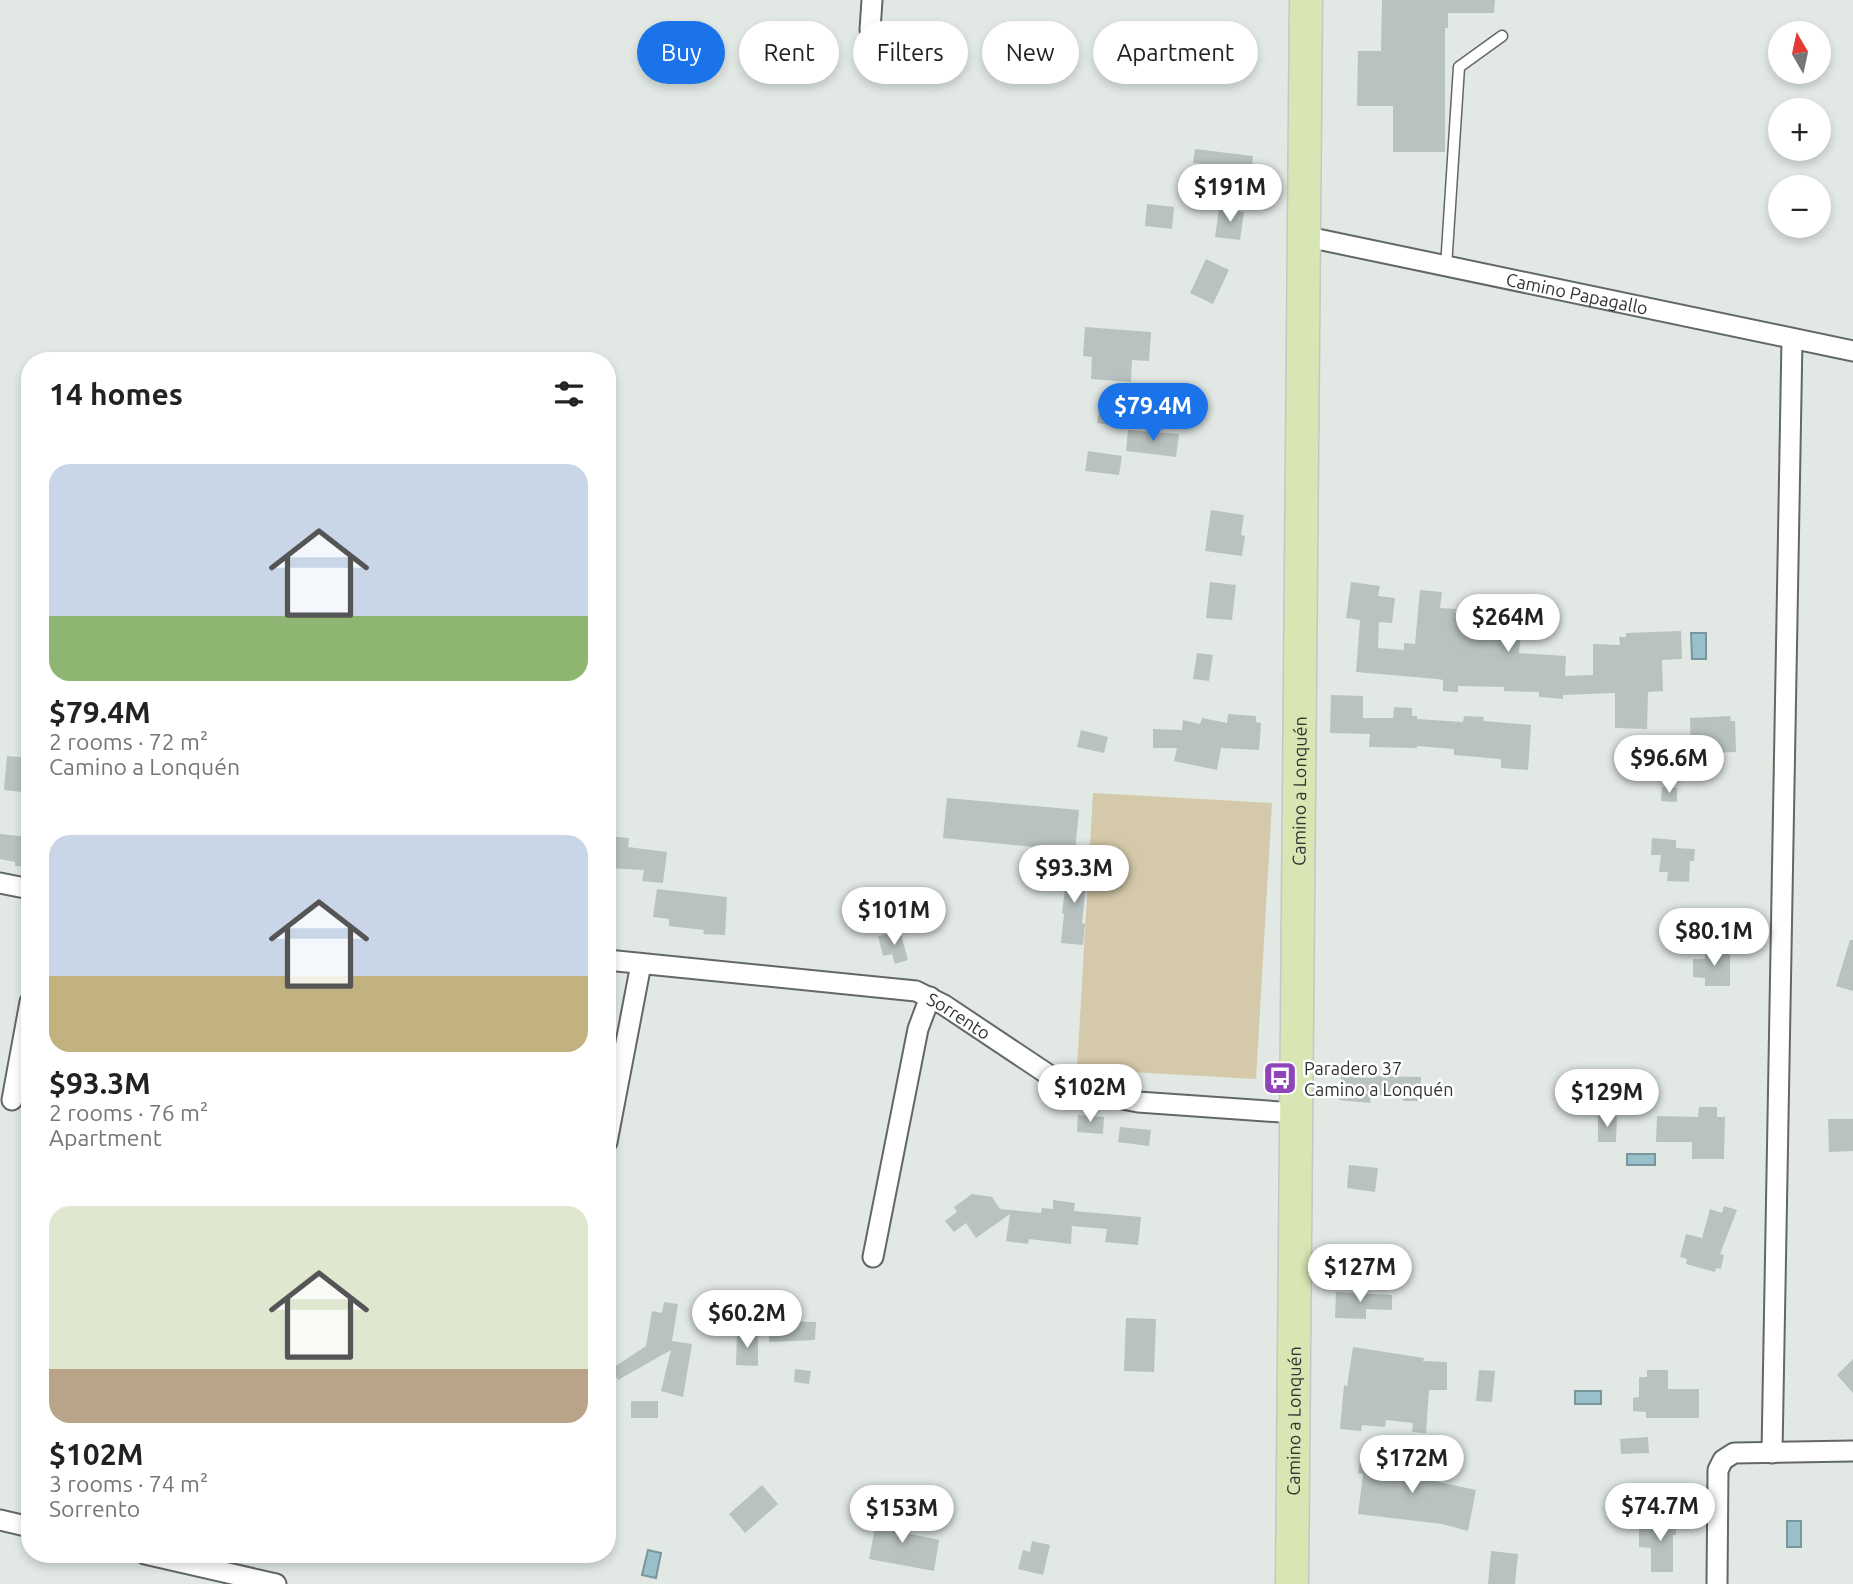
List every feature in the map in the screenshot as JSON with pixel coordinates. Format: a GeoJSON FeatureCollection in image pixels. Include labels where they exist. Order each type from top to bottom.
{"type":"FeatureCollection","features":[{"type":"Feature","properties":{"kind":"main road","name":"Camino a Lonquén"},"geometry":{"type":"LineString","coordinates":[[1292,1584],[1306,0]]}},
{"type":"Feature","properties":{"kind":"street"},"geometry":{"type":"LineString","coordinates":[[871,21],[872,0]]}},
{"type":"Feature","properties":{"kind":"street","name":"Camino Papagallo"},"geometry":{"type":"LineString","coordinates":[[1303,236],[1853,351]]}},
{"type":"Feature","properties":{"kind":"street"},"geometry":{"type":"LineString","coordinates":[[1772,1453],[1792,339]]}},
{"type":"Feature","properties":{"kind":"street"},"geometry":{"type":"LineString","coordinates":[[0,883],[21,887]]}},
{"type":"Feature","properties":{"kind":"street","name":"Sorrento"},"geometry":{"type":"LineString","coordinates":[[616,961],[902,988],[930,997],[1055,1079],[1085,1092],[1138,1102],[1296,1113]]}},
{"type":"Feature","properties":{"kind":"street"},"geometry":{"type":"LineString","coordinates":[[616,1095],[641,964]]}},
{"type":"Feature","properties":{"kind":"street"},"geometry":{"type":"LineString","coordinates":[[873,1257],[916,1036],[930,997]]}},
{"type":"Feature","properties":{"kind":"street"},"geometry":{"type":"LineString","coordinates":[[12,1100],[21,1051]]}},
{"type":"Feature","properties":{"kind":"street"},"geometry":{"type":"LineString","coordinates":[[1717,1584],[1717,1470],[1723,1460],[1734,1453],[1853,1451]]}},
{"type":"Feature","properties":{"kind":"street"},"geometry":{"type":"LineString","coordinates":[[0,1520],[21,1525]]}},
{"type":"Feature","properties":{"kind":"street"},"geometry":{"type":"LineString","coordinates":[[184,1563],[276,1584]]}},
{"type":"Feature","properties":{"kind":"lane"},"geometry":{"type":"LineString","coordinates":[[1446,267],[1460,67],[1502,36]]}},
{"type":"Feature","properties":{"kind":"shaded area"},"geometry":{"type":"Polygon","coordinates":[[[1093,793],[1272,803],[1256,1079],[1077,1069],[1093,793]]]}},
{"type":"Feature","properties":{"kind":"water"},"geometry":{"type":"Polygon","coordinates":[[[1691,633],[1706,633],[1706,659],[1692,659],[1691,633]]]}},
{"type":"Feature","properties":{"kind":"water"},"geometry":{"type":"Polygon","coordinates":[[[1627,1154],[1655,1154],[1655,1165],[1627,1165],[1627,1154]]]}},
{"type":"Feature","properties":{"kind":"water"},"geometry":{"type":"Polygon","coordinates":[[[1575,1391],[1601,1391],[1601,1404],[1575,1404],[1575,1391]]]}},
{"type":"Feature","properties":{"kind":"water"},"geometry":{"type":"Polygon","coordinates":[[[1787,1521],[1801,1521],[1801,1547],[1787,1547],[1787,1521]]]}},
{"type":"Feature","properties":{"kind":"water"},"geometry":{"type":"Polygon","coordinates":[[[648,1550],[661,1553],[656,1578],[642,1575],[648,1550]]]}},
{"type":"Feature","properties":{"kind":"building"},"geometry":{"type":"Polygon","coordinates":[[[1382,0],[1495,0],[1494,13],[1448,13],[1448,28],[1445,28],[1445,152],[1393,152],[1393,106],[1357,106],[1358,51],[1381,51],[1382,0]]]}},
{"type":"Feature","properties":{"kind":"building"},"geometry":{"type":"Polygon","coordinates":[[[1195,149],[1253,156],[1251,179],[1215,177],[1216,165],[1193,163],[1195,149]]]}},
{"type":"Feature","properties":{"kind":"building"},"geometry":{"type":"Polygon","coordinates":[[[1147,204],[1174,207],[1172,229],[1145,226],[1147,204]]]}},
{"type":"Feature","properties":{"kind":"building"},"geometry":{"type":"Polygon","coordinates":[[[1219,209],[1244,212],[1240,240],[1215,237],[1219,209]]]}},
{"type":"Feature","properties":{"kind":"building"},"geometry":{"type":"Polygon","coordinates":[[[1206,259],[1229,270],[1213,304],[1190,293],[1206,259]]]}},
{"type":"Feature","properties":{"kind":"building"},"geometry":{"type":"Polygon","coordinates":[[[1085,327],[1151,332],[1149,361],[1132,360],[1131,382],[1091,379],[1092,357],[1083,356],[1085,327]]]}},
{"type":"Feature","properties":{"kind":"building"},"geometry":{"type":"Polygon","coordinates":[[[1101,402],[1130,407],[1127,428],[1097,423],[1101,402]]]}},
{"type":"Feature","properties":{"kind":"building"},"geometry":{"type":"Polygon","coordinates":[[[1128,430],[1179,434],[1176,457],[1126,451],[1128,430]]]}},
{"type":"Feature","properties":{"kind":"building"},"geometry":{"type":"Polygon","coordinates":[[[1088,451],[1122,456],[1119,475],[1085,471],[1088,451]]]}},
{"type":"Feature","properties":{"kind":"building"},"geometry":{"type":"Polygon","coordinates":[[[1211,510],[1244,515],[1242,556],[1205,551],[1211,510]]]}},
{"type":"Feature","properties":{"kind":"building"},"geometry":{"type":"Polygon","coordinates":[[[1210,582],[1236,585],[1232,620],[1206,618],[1210,582]]]}},
{"type":"Feature","properties":{"kind":"building"},"geometry":{"type":"Polygon","coordinates":[[[1351,582],[1380,586],[1378,596],[1395,598],[1392,623],[1379,622],[1378,648],[1404,650],[1404,643],[1415,644],[1420,590],[1442,592],[1440,608],[1456,609],[1455,613],[1481,615],[1483,602],[1523,606],[1519,653],[1566,656],[1565,676],[1593,675],[1593,644],[1620,645],[1619,637],[1626,637],[1626,633],[1681,631],[1682,659],[1662,660],[1663,691],[1648,692],[1647,729],[1615,728],[1615,693],[1563,695],[1563,699],[1539,697],[1539,692],[1504,691],[1504,687],[1458,686],[1458,692],[1443,691],[1443,680],[1356,672],[1360,620],[1346,618],[1351,582]]]}},
{"type":"Feature","properties":{"kind":"building"},"geometry":{"type":"Polygon","coordinates":[[[1197,653],[1213,655],[1209,681],[1193,679],[1197,653]]]}},
{"type":"Feature","properties":{"kind":"building"},"geometry":{"type":"Polygon","coordinates":[[[1331,695],[1363,696],[1363,718],[1393,718],[1394,707],[1412,708],[1412,716],[1417,716],[1417,719],[1463,722],[1464,716],[1484,717],[1483,721],[1531,725],[1528,770],[1501,768],[1501,759],[1454,755],[1454,749],[1417,746],[1369,747],[1370,734],[1330,733],[1331,695]]]}},
{"type":"Feature","properties":{"kind":"building"},"geometry":{"type":"Polygon","coordinates":[[[1228,714],[1256,716],[1256,722],[1261,723],[1259,750],[1221,748],[1217,770],[1174,761],[1177,748],[1153,748],[1153,729],[1182,730],[1183,720],[1200,724],[1202,718],[1227,723],[1228,714]]]}},
{"type":"Feature","properties":{"kind":"building"},"geometry":{"type":"Polygon","coordinates":[[[1730,716],[1731,721],[1735,721],[1736,752],[1691,754],[1690,718],[1730,716]]]}},
{"type":"Feature","properties":{"kind":"building"},"geometry":{"type":"Polygon","coordinates":[[[1081,730],[1108,737],[1104,753],[1077,747],[1081,730]]]}},
{"type":"Feature","properties":{"kind":"building"},"geometry":{"type":"Polygon","coordinates":[[[7,756],[21,757],[21,792],[4,790],[7,756]]]}},
{"type":"Feature","properties":{"kind":"building"},"geometry":{"type":"Polygon","coordinates":[[[1662,787],[1677,788],[1677,802],[1661,801],[1662,787]]]}},
{"type":"Feature","properties":{"kind":"building"},"geometry":{"type":"Polygon","coordinates":[[[947,798],[1079,810],[1075,851],[943,838],[947,798]]]}},
{"type":"Feature","properties":{"kind":"building"},"geometry":{"type":"Polygon","coordinates":[[[0,834],[21,836],[21,866],[15,866],[15,862],[0,859],[0,834]]]}},
{"type":"Feature","properties":{"kind":"building"},"geometry":{"type":"Polygon","coordinates":[[[616,837],[629,838],[628,847],[667,852],[663,883],[642,881],[644,870],[616,868],[616,837]]]}},
{"type":"Feature","properties":{"kind":"building"},"geometry":{"type":"Polygon","coordinates":[[[1652,838],[1676,840],[1676,848],[1695,849],[1694,861],[1690,861],[1689,882],[1667,881],[1668,872],[1659,872],[1661,855],[1651,855],[1652,838]]]}},
{"type":"Feature","properties":{"kind":"building"},"geometry":{"type":"Polygon","coordinates":[[[1068,863],[1088,866],[1082,923],[1085,924],[1083,945],[1061,943],[1068,863]]]}},
{"type":"Feature","properties":{"kind":"building"},"geometry":{"type":"Polygon","coordinates":[[[657,889],[727,897],[725,935],[703,934],[704,930],[669,926],[669,919],[653,917],[657,889]]]}},
{"type":"Feature","properties":{"kind":"building"},"geometry":{"type":"Polygon","coordinates":[[[900,931],[908,960],[895,964],[892,954],[883,956],[878,936],[900,931]]]}},
{"type":"Feature","properties":{"kind":"building"},"geometry":{"type":"Polygon","coordinates":[[[1850,940],[1853,940],[1853,991],[1836,986],[1850,940]]]}},
{"type":"Feature","properties":{"kind":"building"},"geometry":{"type":"Polygon","coordinates":[[[1705,950],[1730,950],[1730,986],[1705,986],[1705,978],[1693,977],[1693,959],[1705,959],[1705,950]]]}},
{"type":"Feature","properties":{"kind":"building"},"geometry":{"type":"Polygon","coordinates":[[[1341,1076],[1421,1077],[1420,1101],[1403,1101],[1403,1097],[1371,1094],[1370,1103],[1339,1100],[1341,1076]]]}},
{"type":"Feature","properties":{"kind":"building"},"geometry":{"type":"Polygon","coordinates":[[[1699,1107],[1717,1107],[1717,1117],[1725,1117],[1724,1159],[1692,1159],[1692,1142],[1656,1142],[1657,1116],[1698,1117],[1699,1107]]]}},
{"type":"Feature","properties":{"kind":"building"},"geometry":{"type":"Polygon","coordinates":[[[1078,1115],[1104,1117],[1103,1134],[1077,1132],[1078,1115]]]}},
{"type":"Feature","properties":{"kind":"building"},"geometry":{"type":"Polygon","coordinates":[[[1598,1116],[1617,1117],[1616,1142],[1598,1142],[1598,1116]]]}},
{"type":"Feature","properties":{"kind":"building"},"geometry":{"type":"Polygon","coordinates":[[[1828,1119],[1853,1119],[1853,1151],[1829,1152],[1828,1119]]]}},
{"type":"Feature","properties":{"kind":"building"},"geometry":{"type":"Polygon","coordinates":[[[1120,1127],[1151,1130],[1149,1146],[1118,1142],[1120,1127]]]}},
{"type":"Feature","properties":{"kind":"building"},"geometry":{"type":"Polygon","coordinates":[[[1349,1165],[1378,1168],[1375,1192],[1347,1188],[1349,1165]]]}},
{"type":"Feature","properties":{"kind":"building"},"geometry":{"type":"Polygon","coordinates":[[[972,1194],[992,1197],[1000,1209],[1041,1213],[1042,1208],[1053,1209],[1053,1200],[1075,1203],[1074,1211],[1141,1217],[1138,1245],[1105,1242],[1107,1229],[1072,1226],[1071,1244],[1029,1239],[1028,1244],[1006,1241],[1010,1214],[976,1238],[966,1223],[954,1232],[945,1221],[957,1212],[954,1207],[972,1194]]]}},
{"type":"Feature","properties":{"kind":"building"},"geometry":{"type":"Polygon","coordinates":[[[1724,1206],[1737,1210],[1720,1254],[1724,1255],[1721,1269],[1716,1268],[1715,1272],[1686,1264],[1687,1259],[1680,1257],[1686,1234],[1702,1238],[1710,1209],[1722,1213],[1724,1206]]]}},
{"type":"Feature","properties":{"kind":"building"},"geometry":{"type":"Polygon","coordinates":[[[1336,1292],[1392,1295],[1392,1310],[1366,1309],[1366,1319],[1335,1318],[1336,1292]]]}},
{"type":"Feature","properties":{"kind":"building"},"geometry":{"type":"Polygon","coordinates":[[[664,1302],[678,1304],[672,1341],[692,1344],[683,1397],[661,1391],[671,1350],[618,1380],[616,1377],[616,1366],[646,1346],[652,1311],[662,1313],[664,1302]]]}},
{"type":"Feature","properties":{"kind":"building"},"geometry":{"type":"Polygon","coordinates":[[[1126,1318],[1156,1319],[1154,1372],[1124,1371],[1126,1318]]]}},
{"type":"Feature","properties":{"kind":"building"},"geometry":{"type":"Polygon","coordinates":[[[769,1321],[816,1322],[815,1340],[769,1342],[769,1321]]]}},
{"type":"Feature","properties":{"kind":"building"},"geometry":{"type":"Polygon","coordinates":[[[737,1334],[758,1334],[758,1366],[736,1365],[737,1334]]]}},
{"type":"Feature","properties":{"kind":"building"},"geometry":{"type":"Polygon","coordinates":[[[1353,1347],[1424,1358],[1423,1361],[1447,1362],[1447,1390],[1429,1390],[1426,1433],[1412,1432],[1413,1423],[1386,1420],[1385,1427],[1362,1425],[1361,1431],[1340,1429],[1344,1385],[1347,1386],[1353,1347]]]}},
{"type":"Feature","properties":{"kind":"building"},"geometry":{"type":"Polygon","coordinates":[[[1853,1359],[1853,1393],[1837,1375],[1853,1359]]]}},
{"type":"Feature","properties":{"kind":"building"},"geometry":{"type":"Polygon","coordinates":[[[795,1369],[811,1371],[809,1384],[794,1382],[795,1369]]]}},
{"type":"Feature","properties":{"kind":"building"},"geometry":{"type":"Polygon","coordinates":[[[1479,1370],[1495,1371],[1492,1402],[1476,1401],[1479,1370]]]}},
{"type":"Feature","properties":{"kind":"building"},"geometry":{"type":"Polygon","coordinates":[[[1647,1370],[1668,1370],[1668,1389],[1699,1389],[1699,1418],[1646,1418],[1646,1412],[1633,1411],[1633,1398],[1639,1397],[1639,1377],[1647,1377],[1647,1370]]]}},
{"type":"Feature","properties":{"kind":"building"},"geometry":{"type":"Polygon","coordinates":[[[631,1401],[658,1401],[658,1418],[631,1418],[631,1401]]]}},
{"type":"Feature","properties":{"kind":"building"},"geometry":{"type":"Polygon","coordinates":[[[1648,1437],[1649,1453],[1621,1454],[1620,1439],[1648,1437]]]}},
{"type":"Feature","properties":{"kind":"building"},"geometry":{"type":"Polygon","coordinates":[[[1361,1457],[1430,1468],[1429,1480],[1476,1490],[1468,1531],[1442,1524],[1358,1514],[1363,1474],[1358,1473],[1361,1457]]]}},
{"type":"Feature","properties":{"kind":"building"},"geometry":{"type":"Polygon","coordinates":[[[762,1485],[778,1504],[745,1533],[729,1514],[762,1485]]]}},
{"type":"Feature","properties":{"kind":"building"},"geometry":{"type":"Polygon","coordinates":[[[878,1512],[904,1517],[901,1532],[939,1540],[934,1571],[869,1559],[878,1512]]]}},
{"type":"Feature","properties":{"kind":"building"},"geometry":{"type":"Polygon","coordinates":[[[1651,1518],[1676,1518],[1673,1572],[1651,1572],[1651,1548],[1639,1547],[1639,1528],[1651,1528],[1651,1518]]]}},
{"type":"Feature","properties":{"kind":"building"},"geometry":{"type":"Polygon","coordinates":[[[1032,1541],[1050,1545],[1043,1575],[1018,1569],[1023,1550],[1030,1552],[1032,1541]]]}},
{"type":"Feature","properties":{"kind":"building"},"geometry":{"type":"Polygon","coordinates":[[[1491,1551],[1518,1554],[1515,1584],[1488,1584],[1491,1551]]]}},
{"type":"Feature","properties":{"kind":"place","name":"Paradero 37 Camino a Lonquén"},"geometry":{"type":"Point","coordinates":[1280,1078]}}]}
